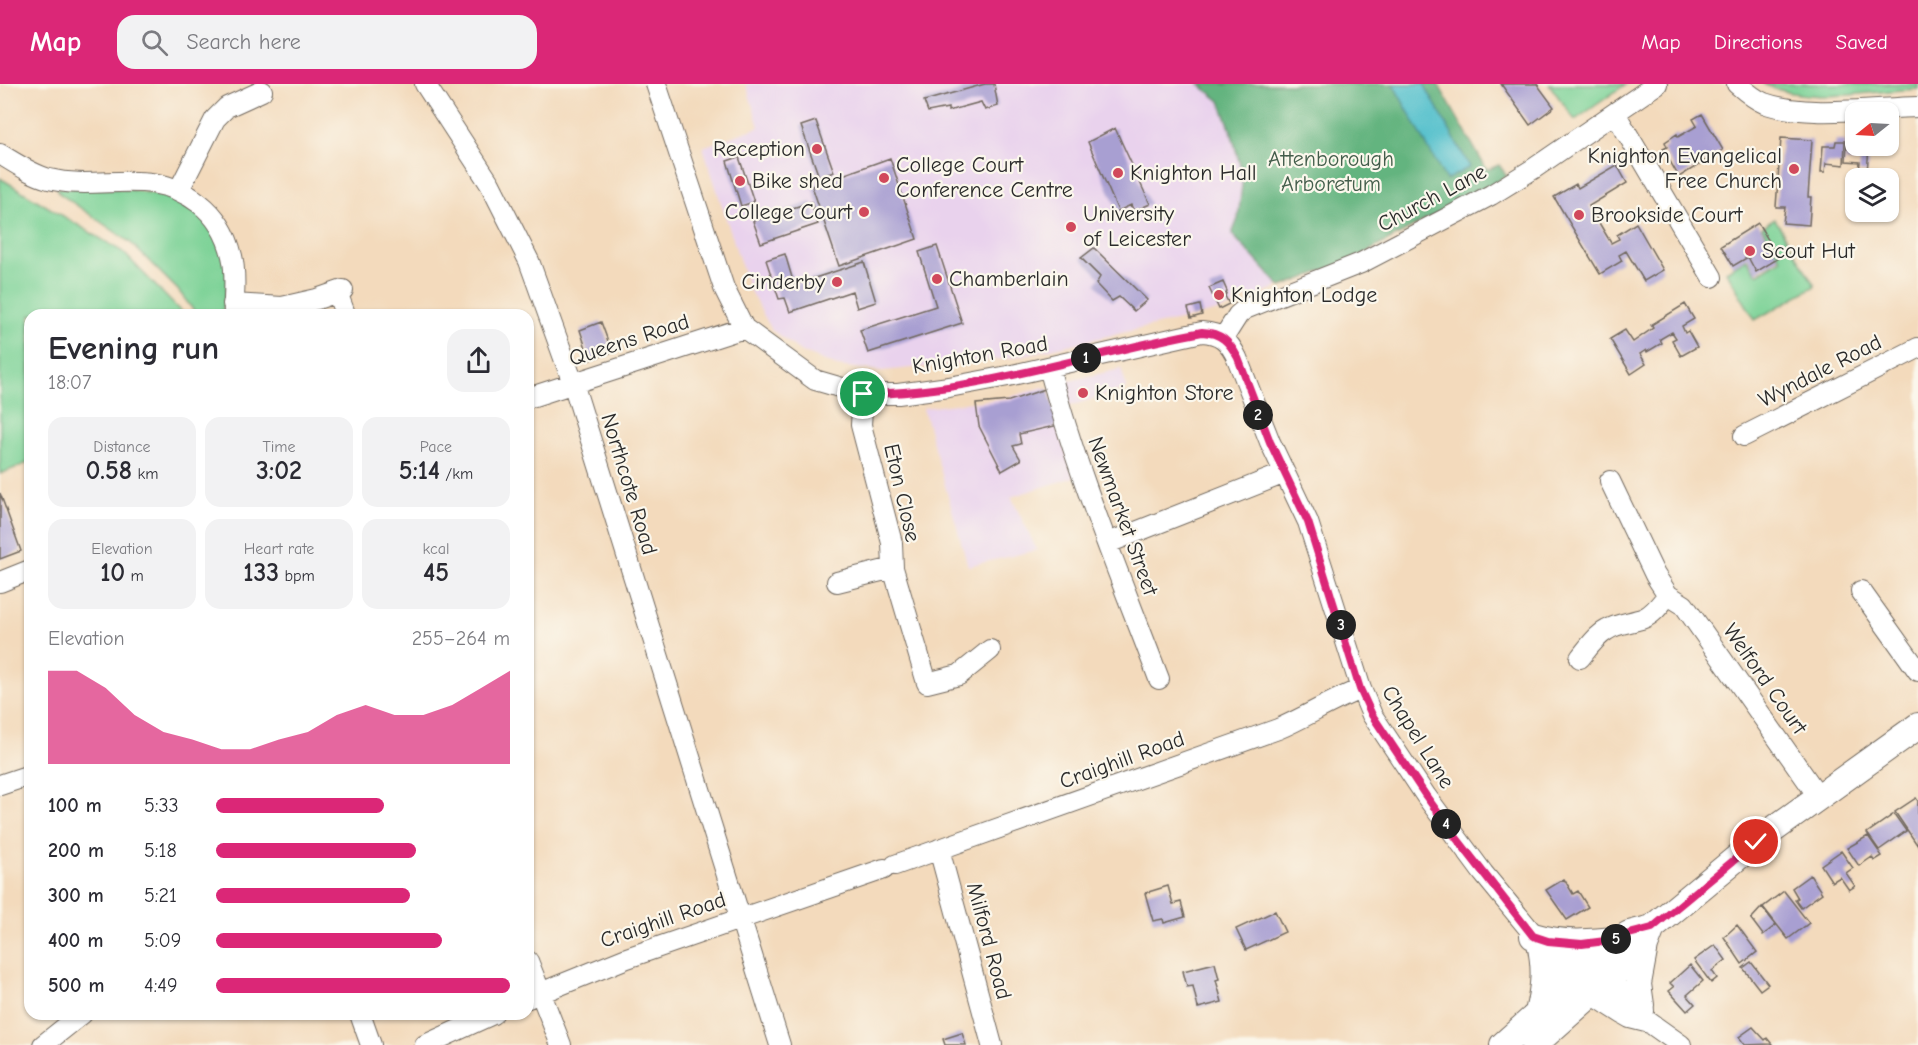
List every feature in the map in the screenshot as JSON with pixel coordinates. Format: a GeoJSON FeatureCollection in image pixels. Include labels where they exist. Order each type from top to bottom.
{"type":"FeatureCollection","features":[{"type":"Feature","properties":{"kind":"main road"},"geometry":{"type":"LineString","coordinates":[[1534,1045],[1589,982],[1639,938],[1756,842],[1918,726]]}},
{"type":"Feature","properties":{"kind":"main road"},"geometry":{"type":"LineString","coordinates":[[1538,1013],[1545,977],[1539,942],[1574,944],[1639,938]]}},
{"type":"Feature","properties":{"kind":"main road"},"geometry":{"type":"LineString","coordinates":[[1639,938],[1638,984],[1646,1014]]}},
{"type":"Feature","properties":{"kind":"main road"},"geometry":{"type":"LineString","coordinates":[[1503,1045],[1538,1013],[1589,982]]}},
{"type":"Feature","properties":{"kind":"street","name":"Northcote Road"},"geometry":{"type":"LineString","coordinates":[[425,84],[490,184],[529,261],[573,383],[780,1045]]}},
{"type":"Feature","properties":{"kind":"street","name":"Knighton Road"},"geometry":{"type":"LineString","coordinates":[[656,84],[724,288],[744,328],[815,380],[863,394],[898,394],[949,387],[1049,367],[1191,334],[1218,335]]}},
{"type":"Feature","properties":{"kind":"street","name":"Church Lane"},"geometry":{"type":"LineString","coordinates":[[1218,335],[1245,309],[1361,263],[1491,195],[1657,84]]}},
{"type":"Feature","properties":{"kind":"street"},"geometry":{"type":"LineString","coordinates":[[1737,84],[1761,102],[1779,108],[1820,111],[1918,107]]}},
{"type":"Feature","properties":{"kind":"street"},"geometry":{"type":"LineString","coordinates":[[179,190],[215,119],[227,107],[262,91]]}},
{"type":"Feature","properties":{"kind":"street"},"geometry":{"type":"LineString","coordinates":[[1615,113],[1712,277]]}},
{"type":"Feature","properties":{"kind":"street"},"geometry":{"type":"LineString","coordinates":[[0,154],[26,170],[50,179],[152,182],[166,184],[193,198],[213,216],[227,241],[235,272],[234,309],[282,307],[341,298]]}},
{"type":"Feature","properties":{"kind":"street","name":"Queens Road"},"geometry":{"type":"LineString","coordinates":[[534,396],[744,328]]}},
{"type":"Feature","properties":{"kind":"street","name":"Chapel Lane"},"geometry":{"type":"LineString","coordinates":[[1218,335],[1231,345],[1238,358],[1255,408],[1308,522],[1360,689],[1372,715],[1454,835],[1553,963],[1589,982],[1630,1018],[1646,1014],[1681,1045]]}},
{"type":"Feature","properties":{"kind":"street","name":"Wyndale Road"},"geometry":{"type":"LineString","coordinates":[[1744,436],[1918,348]]}},
{"type":"Feature","properties":{"kind":"street","name":"Newmarket Street"},"geometry":{"type":"LineString","coordinates":[[1049,367],[1077,463],[1159,679]]}},
{"type":"Feature","properties":{"kind":"street","name":"Eton Close"},"geometry":{"type":"LineString","coordinates":[[863,394],[861,425],[892,543],[893,568],[927,683],[959,675],[990,650]]}},
{"type":"Feature","properties":{"kind":"street"},"geometry":{"type":"LineString","coordinates":[[1108,543],[1285,473]]}},
{"type":"Feature","properties":{"kind":"street","name":"Welford Court"},"geometry":{"type":"LineString","coordinates":[[1610,481],[1655,575],[1668,595],[1684,605],[1818,796]]}},
{"type":"Feature","properties":{"kind":"street","name":"Eton Close"},"geometry":{"type":"LineString","coordinates":[[837,582],[893,568]]}},
{"type":"Feature","properties":{"kind":"street"},"geometry":{"type":"LineString","coordinates":[[0,582],[24,572]]}},
{"type":"Feature","properties":{"kind":"street"},"geometry":{"type":"LineString","coordinates":[[1861,591],[1918,671]]}},
{"type":"Feature","properties":{"kind":"street"},"geometry":{"type":"LineString","coordinates":[[1580,658],[1594,640],[1605,631],[1619,624],[1645,617],[1656,609],[1668,595]]}},
{"type":"Feature","properties":{"kind":"street","name":"Craighill Road"},"geometry":{"type":"LineString","coordinates":[[534,995],[594,970],[1267,733],[1360,689]]}},
{"type":"Feature","properties":{"kind":"street"},"geometry":{"type":"LineString","coordinates":[[0,785],[24,777]]}},
{"type":"Feature","properties":{"kind":"street","name":"Milford Road"},"geometry":{"type":"LineString","coordinates":[[939,849],[992,1045]]}},
{"type":"Feature","properties":{"kind":"street"},"geometry":{"type":"LineString","coordinates":[[534,995],[561,1045]]}},
{"type":"Feature","properties":{"kind":"street"},"geometry":{"type":"LineString","coordinates":[[43,1045],[74,1020]]}},
{"type":"Feature","properties":{"kind":"street"},"geometry":{"type":"LineString","coordinates":[[362,1020],[371,1045]]}},
{"type":"Feature","properties":{"kind":"street"},"geometry":{"type":"LineString","coordinates":[[425,1045],[480,1020]]}},
{"type":"Feature","properties":{"kind":"shaded area","name":"University of Leicester"},"geometry":{"type":"Polygon","coordinates":[[[746,84],[1438,84],[1487,170],[1499,165],[1507,176],[1250,300],[1244,296],[1235,302],[1234,306],[1214,312],[1011,358],[882,371],[837,366],[800,351],[772,330],[749,289],[703,147],[759,127],[746,84]]]}},
{"type":"Feature","properties":{"kind":"shaded area"},"geometry":{"type":"Polygon","coordinates":[[[1121,369],[1127,388],[1070,406],[1065,388],[1069,381],[1121,369]]]}},
{"type":"Feature","properties":{"kind":"shaded area"},"geometry":{"type":"Polygon","coordinates":[[[1044,387],[1074,477],[1011,497],[1037,550],[968,566],[923,408],[1007,398],[1044,387]]]}},
{"type":"Feature","properties":{"kind":"green space","name":"Attenborough Arboretum"},"geometry":{"type":"Polygon","coordinates":[[[1199,84],[1438,84],[1487,170],[1499,165],[1507,176],[1356,258],[1281,287],[1232,234],[1238,219],[1243,177],[1231,130],[1220,101],[1199,84]]]}},
{"type":"Feature","properties":{"kind":"green space"},"geometry":{"type":"Polygon","coordinates":[[[1549,84],[1626,84],[1575,120],[1549,84]]]}},
{"type":"Feature","properties":{"kind":"green space"},"geometry":{"type":"Polygon","coordinates":[[[1763,84],[1918,84],[1918,89],[1820,96],[1782,91],[1763,84]]]}},
{"type":"Feature","properties":{"kind":"green space"},"geometry":{"type":"Polygon","coordinates":[[[0,178],[123,252],[178,309],[24,309],[24,464],[0,474],[0,178]]]}},
{"type":"Feature","properties":{"kind":"green space"},"geometry":{"type":"Polygon","coordinates":[[[57,188],[102,188],[151,193],[174,200],[194,210],[209,226],[227,267],[228,278],[223,309],[192,309],[178,290],[131,243],[59,193],[57,188]]]}},
{"type":"Feature","properties":{"kind":"green space"},"geometry":{"type":"Polygon","coordinates":[[[1775,219],[1815,286],[1755,320],[1726,271],[1747,259],[1757,274],[1781,259],[1762,227],[1775,219]]]}},
{"type":"Feature","properties":{"kind":"water"},"geometry":{"type":"Polygon","coordinates":[[[1393,84],[1424,84],[1470,167],[1446,180],[1393,84]]]}},
{"type":"Feature","properties":{"kind":"building"},"geometry":{"type":"Polygon","coordinates":[[[985,84],[994,84],[998,106],[985,110],[981,102],[948,111],[948,108],[928,112],[924,101],[985,84]]]}},
{"type":"Feature","properties":{"kind":"building"},"geometry":{"type":"Polygon","coordinates":[[[1501,84],[1537,84],[1554,107],[1530,125],[1501,84]]]}},
{"type":"Feature","properties":{"kind":"building"},"geometry":{"type":"Polygon","coordinates":[[[1702,114],[1723,150],[1679,177],[1663,149],[1667,147],[1665,142],[1697,126],[1693,119],[1702,114]]]}},
{"type":"Feature","properties":{"kind":"building","name":"Reception"},"geometry":{"type":"Polygon","coordinates":[[[816,121],[834,172],[819,177],[801,126],[816,121]]]}},
{"type":"Feature","properties":{"kind":"building","name":"Knighton Hall"},"geometry":{"type":"Polygon","coordinates":[[[1115,128],[1150,204],[1134,211],[1131,205],[1118,211],[1088,142],[1115,128]]]}},
{"type":"Feature","properties":{"kind":"building","name":"Knighton Evangelical Free Church"},"geometry":{"type":"Polygon","coordinates":[[[1781,138],[1812,140],[1808,197],[1811,197],[1809,225],[1783,223],[1785,207],[1776,207],[1781,138]]]}},
{"type":"Feature","properties":{"kind":"building"},"geometry":{"type":"Polygon","coordinates":[[[1836,141],[1845,141],[1844,165],[1826,163],[1825,172],[1821,172],[1823,146],[1835,146],[1836,141]]]}},
{"type":"Feature","properties":{"kind":"building"},"geometry":{"type":"Polygon","coordinates":[[[1846,156],[1868,156],[1867,168],[1859,168],[1860,162],[1846,161],[1846,156]]]}},
{"type":"Feature","properties":{"kind":"building","name":"Bike shed"},"geometry":{"type":"Polygon","coordinates":[[[739,157],[754,202],[741,206],[727,161],[739,157]]]}},
{"type":"Feature","properties":{"kind":"building","name":"College Court"},"geometry":{"type":"Polygon","coordinates":[[[890,158],[917,239],[839,266],[812,186],[890,158]]]}},
{"type":"Feature","properties":{"kind":"building","name":"Brookside Court"},"geometry":{"type":"Polygon","coordinates":[[[1617,165],[1627,183],[1589,206],[1611,243],[1619,239],[1617,235],[1636,223],[1663,270],[1644,281],[1626,251],[1619,255],[1622,261],[1600,274],[1554,197],[1576,184],[1578,188],[1617,165]]]}},
{"type":"Feature","properties":{"kind":"building"},"geometry":{"type":"Polygon","coordinates":[[[811,202],[818,224],[761,243],[753,221],[811,202]]]}},
{"type":"Feature","properties":{"kind":"building","name":"Scout Hut"},"geometry":{"type":"Polygon","coordinates":[[[1758,223],[1779,258],[1756,272],[1748,257],[1733,266],[1721,246],[1758,223]]]}},
{"type":"Feature","properties":{"kind":"building","name":"Chamberlain"},"geometry":{"type":"Polygon","coordinates":[[[937,246],[962,323],[868,353],[860,330],[936,306],[919,252],[937,246]]]}},
{"type":"Feature","properties":{"kind":"building"},"geometry":{"type":"Polygon","coordinates":[[[1094,248],[1147,300],[1134,311],[1119,297],[1112,301],[1096,284],[1100,277],[1081,258],[1094,248]]]}},
{"type":"Feature","properties":{"kind":"building","name":"Cinderby"},"geometry":{"type":"Polygon","coordinates":[[[785,254],[793,281],[785,283],[787,287],[864,262],[876,302],[857,308],[852,291],[790,312],[785,298],[779,299],[766,260],[785,254]]]}},
{"type":"Feature","properties":{"kind":"building","name":"Knighton Lodge"},"geometry":{"type":"Polygon","coordinates":[[[1223,282],[1229,304],[1219,309],[1209,288],[1223,282]]]}},
{"type":"Feature","properties":{"kind":"building"},"geometry":{"type":"Polygon","coordinates":[[[1685,304],[1694,319],[1682,326],[1685,333],[1688,331],[1697,347],[1681,356],[1672,340],[1676,338],[1672,332],[1660,339],[1662,343],[1640,354],[1646,364],[1631,374],[1610,339],[1625,330],[1633,342],[1653,328],[1651,325],[1685,304]]]}},
{"type":"Feature","properties":{"kind":"building"},"geometry":{"type":"Polygon","coordinates":[[[1200,305],[1202,315],[1191,318],[1188,308],[1200,305]]]}},
{"type":"Feature","properties":{"kind":"building"},"geometry":{"type":"Polygon","coordinates":[[[601,322],[612,352],[590,360],[580,330],[601,322]]]}},
{"type":"Feature","properties":{"kind":"building"},"geometry":{"type":"Polygon","coordinates":[[[1048,388],[1059,425],[1019,434],[1021,444],[1013,446],[1021,460],[1002,471],[979,426],[976,404],[1009,401],[1048,388]]]}},
{"type":"Feature","properties":{"kind":"building"},"geometry":{"type":"Polygon","coordinates":[[[0,493],[21,551],[0,559],[0,493]]]}},
{"type":"Feature","properties":{"kind":"building"},"geometry":{"type":"Polygon","coordinates":[[[1916,798],[1918,801],[1918,846],[1895,812],[1916,798]]]}},
{"type":"Feature","properties":{"kind":"building"},"geometry":{"type":"Polygon","coordinates":[[[1894,814],[1906,831],[1879,850],[1867,833],[1894,814]]]}},
{"type":"Feature","properties":{"kind":"building"},"geometry":{"type":"Polygon","coordinates":[[[1868,836],[1882,856],[1874,861],[1872,857],[1859,866],[1847,848],[1868,836]]]}},
{"type":"Feature","properties":{"kind":"building"},"geometry":{"type":"Polygon","coordinates":[[[1841,851],[1853,868],[1846,873],[1855,886],[1849,890],[1840,877],[1832,882],[1821,865],[1841,851]]]}},
{"type":"Feature","properties":{"kind":"building"},"geometry":{"type":"Polygon","coordinates":[[[1810,875],[1822,893],[1801,908],[1795,900],[1798,898],[1792,888],[1810,875]]]}},
{"type":"Feature","properties":{"kind":"building"},"geometry":{"type":"Polygon","coordinates":[[[1564,879],[1573,894],[1578,891],[1588,907],[1567,920],[1546,890],[1564,879]]]}},
{"type":"Feature","properties":{"kind":"building"},"geometry":{"type":"Polygon","coordinates":[[[1168,886],[1173,904],[1181,902],[1185,917],[1164,923],[1163,919],[1153,921],[1145,893],[1168,886]]]}},
{"type":"Feature","properties":{"kind":"building"},"geometry":{"type":"Polygon","coordinates":[[[1784,891],[1809,923],[1788,939],[1763,907],[1784,891]]]}},
{"type":"Feature","properties":{"kind":"building"},"geometry":{"type":"Polygon","coordinates":[[[1762,907],[1776,925],[1763,935],[1751,919],[1762,907]]]}},
{"type":"Feature","properties":{"kind":"building"},"geometry":{"type":"Polygon","coordinates":[[[1275,911],[1285,932],[1246,950],[1236,929],[1275,911]]]}},
{"type":"Feature","properties":{"kind":"building"},"geometry":{"type":"Polygon","coordinates":[[[1737,925],[1757,952],[1742,964],[1724,937],[1737,925]]]}},
{"type":"Feature","properties":{"kind":"building"},"geometry":{"type":"Polygon","coordinates":[[[1715,945],[1726,960],[1712,971],[1717,978],[1711,983],[1694,960],[1715,945]]]}},
{"type":"Feature","properties":{"kind":"building"},"geometry":{"type":"Polygon","coordinates":[[[1751,962],[1768,984],[1760,990],[1743,968],[1751,962]]]}},
{"type":"Feature","properties":{"kind":"building"},"geometry":{"type":"Polygon","coordinates":[[[1215,963],[1219,979],[1216,980],[1222,1002],[1198,1008],[1193,986],[1187,987],[1183,971],[1215,963]]]}},
{"type":"Feature","properties":{"kind":"building"},"geometry":{"type":"Polygon","coordinates":[[[1690,965],[1703,981],[1687,995],[1695,1004],[1687,1011],[1669,991],[1674,987],[1670,983],[1690,965]]]}},
{"type":"Feature","properties":{"kind":"building"},"geometry":{"type":"Polygon","coordinates":[[[1753,1027],[1772,1044],[1745,1045],[1739,1037],[1753,1027]]]}},
{"type":"Feature","properties":{"kind":"building"},"geometry":{"type":"Polygon","coordinates":[[[962,1033],[966,1045],[945,1045],[943,1039],[962,1033]]]}},
{"type":"Feature","properties":{"kind":"place","name":"Reception"},"geometry":{"type":"Point","coordinates":[817,149]}},
{"type":"Feature","properties":{"kind":"place","name":"Knighton Evangelical Free Church"},"geometry":{"type":"Point","coordinates":[1794,169]}},
{"type":"Feature","properties":{"kind":"place","name":"Knighton Hall"},"geometry":{"type":"Point","coordinates":[1118,173]}},
{"type":"Feature","properties":{"kind":"place","name":"College Court Conference Centre"},"geometry":{"type":"Point","coordinates":[884,178]}},
{"type":"Feature","properties":{"kind":"place","name":"Bike shed"},"geometry":{"type":"Point","coordinates":[740,181]}},
{"type":"Feature","properties":{"kind":"place","name":"College Court"},"geometry":{"type":"Point","coordinates":[864,212]}},
{"type":"Feature","properties":{"kind":"place","name":"Brookside Court"},"geometry":{"type":"Point","coordinates":[1579,215]}},
{"type":"Feature","properties":{"kind":"place","name":"University of Leicester"},"geometry":{"type":"Point","coordinates":[1071,227]}},
{"type":"Feature","properties":{"kind":"place","name":"Scout Hut"},"geometry":{"type":"Point","coordinates":[1750,251]}},
{"type":"Feature","properties":{"kind":"place","name":"Chamberlain"},"geometry":{"type":"Point","coordinates":[937,279]}},
{"type":"Feature","properties":{"kind":"place","name":"Cinderby"},"geometry":{"type":"Point","coordinates":[837,282]}},
{"type":"Feature","properties":{"kind":"place","name":"Knighton Lodge"},"geometry":{"type":"Point","coordinates":[1219,295]}},
{"type":"Feature","properties":{"kind":"place","name":"Knighton Store"},"geometry":{"type":"Point","coordinates":[1083,393]}},
{"type":"Feature","properties":{"kind":"route"},"geometry":{"type":"LineString","coordinates":[[863,394],[898,394],[995,379],[1202,332],[1224,337],[1238,358],[1255,408],[1308,522],[1360,689],[1372,715],[1454,835],[1533,936],[1548,941],[1582,944],[1621,939],[1629,934],[1652,928],[1756,842]]}}]}
